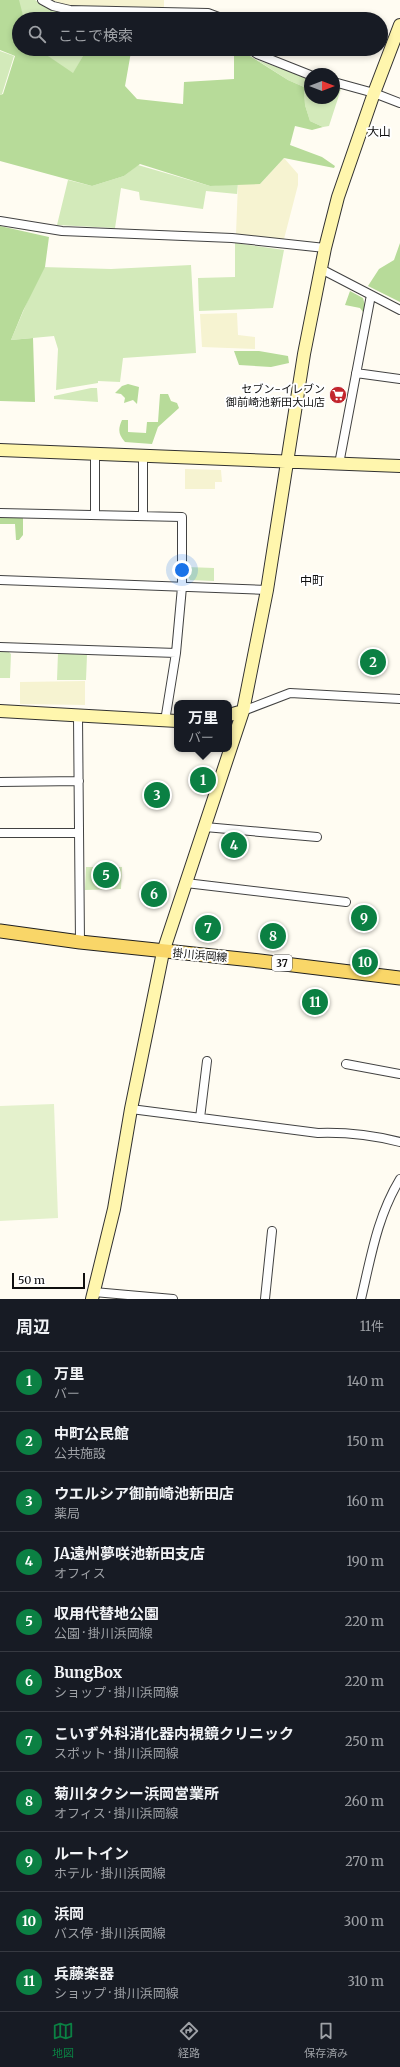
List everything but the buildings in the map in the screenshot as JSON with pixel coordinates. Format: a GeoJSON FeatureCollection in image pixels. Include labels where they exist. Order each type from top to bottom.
{"type":"FeatureCollection","features":[{"type":"Feature","properties":{"kind":"main road","name":"掛川浜岡線"},"geometry":{"type":"LineString","coordinates":[[0,931],[163,952],[260,961],[400,978]]}},
{"type":"Feature","properties":{"kind":"street"},"geometry":{"type":"LineString","coordinates":[[42,0],[53,6],[70,10],[162,12]]}},
{"type":"Feature","properties":{"kind":"street"},"geometry":{"type":"LineString","coordinates":[[388,56],[400,25]]}},
{"type":"Feature","properties":{"kind":"street"},"geometry":{"type":"LineString","coordinates":[[262,56],[304,73]]}},
{"type":"Feature","properties":{"kind":"street"},"geometry":{"type":"LineString","coordinates":[[232,744],[243,711],[267,590],[304,354],[325,248],[338,197],[388,56]]}},
{"type":"Feature","properties":{"kind":"street"},"geometry":{"type":"LineString","coordinates":[[340,84],[374,92],[400,103]]}},
{"type":"Feature","properties":{"kind":"street"},"geometry":{"type":"LineString","coordinates":[[0,221],[62,231],[232,238],[325,248]]}},
{"type":"Feature","properties":{"kind":"street"},"geometry":{"type":"LineString","coordinates":[[321,269],[400,310]]}},
{"type":"Feature","properties":{"kind":"street"},"geometry":{"type":"LineString","coordinates":[[339,464],[371,295]]}},
{"type":"Feature","properties":{"kind":"street"},"geometry":{"type":"LineString","coordinates":[[356,373],[400,379]]}},
{"type":"Feature","properties":{"kind":"street"},"geometry":{"type":"LineString","coordinates":[[0,450],[400,466]]}},
{"type":"Feature","properties":{"kind":"street"},"geometry":{"type":"LineString","coordinates":[[95,454],[95,515]]}},
{"type":"Feature","properties":{"kind":"street"},"geometry":{"type":"LineString","coordinates":[[143,456],[143,516]]}},
{"type":"Feature","properties":{"kind":"street"},"geometry":{"type":"LineString","coordinates":[[0,513],[182,517],[182,587],[171,721],[78,717],[0,711]]}},
{"type":"Feature","properties":{"kind":"street"},"geometry":{"type":"LineString","coordinates":[[0,580],[267,590]]}},
{"type":"Feature","properties":{"kind":"street"},"geometry":{"type":"LineString","coordinates":[[0,647],[176,653]]}},
{"type":"Feature","properties":{"kind":"street"},"geometry":{"type":"LineString","coordinates":[[232,714],[290,693],[400,699]]}},
{"type":"Feature","properties":{"kind":"street"},"geometry":{"type":"LineString","coordinates":[[78,717],[80,942]]}},
{"type":"Feature","properties":{"kind":"street"},"geometry":{"type":"LineString","coordinates":[[168,1299],[93,1296],[114,1209],[131,1109],[163,952],[229,752]]}},
{"type":"Feature","properties":{"kind":"street"},"geometry":{"type":"LineString","coordinates":[[0,782],[79,781]]}},
{"type":"Feature","properties":{"kind":"street"},"geometry":{"type":"LineString","coordinates":[[204,827],[317,837]]}},
{"type":"Feature","properties":{"kind":"street"},"geometry":{"type":"LineString","coordinates":[[0,833],[79,833]]}},
{"type":"Feature","properties":{"kind":"street"},"geometry":{"type":"LineString","coordinates":[[186,883],[346,902]]}},
{"type":"Feature","properties":{"kind":"street"},"geometry":{"type":"LineString","coordinates":[[200,1118],[207,1061]]}},
{"type":"Feature","properties":{"kind":"street"},"geometry":{"type":"LineString","coordinates":[[346,1064],[400,1074]]}},
{"type":"Feature","properties":{"kind":"street"},"geometry":{"type":"LineString","coordinates":[[131,1109],[318,1133],[343,1132],[373,1135],[400,1142]]}},
{"type":"Feature","properties":{"kind":"street"},"geometry":{"type":"LineString","coordinates":[[361,1299],[376,1231],[388,1199],[400,1179]]}},
{"type":"Feature","properties":{"kind":"street"},"geometry":{"type":"LineString","coordinates":[[266,1299],[272,1231]]}},
{"type":"Feature","properties":{"kind":"shaded area"},"geometry":{"type":"Polygon","coordinates":[[[45,0],[164,0],[164,8],[64,9],[45,0]]]}},
{"type":"Feature","properties":{"kind":"shaded area"},"geometry":{"type":"Polygon","coordinates":[[[284,158],[298,174],[298,185],[284,239],[236,234],[238,183],[260,184],[284,158]]]}},
{"type":"Feature","properties":{"kind":"shaded area"},"geometry":{"type":"Polygon","coordinates":[[[237,313],[238,335],[255,337],[255,349],[202,347],[200,314],[237,313]]]}},
{"type":"Feature","properties":{"kind":"shaded area"},"geometry":{"type":"Polygon","coordinates":[[[185,469],[221,470],[222,482],[215,482],[215,489],[185,489],[185,469]]]}},
{"type":"Feature","properties":{"kind":"shaded area"},"geometry":{"type":"Polygon","coordinates":[[[85,681],[85,705],[20,704],[20,682],[85,681]]]}},
{"type":"Feature","properties":{"kind":"green space"},"geometry":{"type":"Polygon","coordinates":[[[0,0],[19,0],[22,12],[12,12],[12,55],[0,50],[0,0]]]}},
{"type":"Feature","properties":{"kind":"green space"},"geometry":{"type":"Polygon","coordinates":[[[18,0],[35,0],[53,9],[72,12],[22,12],[18,0]]]}},
{"type":"Feature","properties":{"kind":"green space"},"geometry":{"type":"Polygon","coordinates":[[[0,51],[14,56],[2,94],[0,95],[0,51]]]}},
{"type":"Feature","properties":{"kind":"green space"},"geometry":{"type":"Polygon","coordinates":[[[15,56],[48,56],[73,73],[83,56],[130,56],[125,86],[137,99],[183,104],[184,82],[234,79],[234,56],[250,56],[288,80],[304,87],[304,104],[310,121],[323,127],[312,130],[295,126],[290,145],[322,157],[335,166],[334,168],[284,158],[260,184],[210,186],[140,164],[124,176],[92,186],[0,161],[0,95],[3,94],[15,56]]]}},
{"type":"Feature","properties":{"kind":"green space"},"geometry":{"type":"Polygon","coordinates":[[[48,56],[83,56],[73,74],[48,56]]]}},
{"type":"Feature","properties":{"kind":"green space"},"geometry":{"type":"Polygon","coordinates":[[[257,60],[304,77],[304,87],[288,80],[257,60]]]}},
{"type":"Feature","properties":{"kind":"green space"},"geometry":{"type":"Polygon","coordinates":[[[336,104],[329,126],[323,127],[310,121],[305,105],[336,104]]]}},
{"type":"Feature","properties":{"kind":"green space"},"geometry":{"type":"Polygon","coordinates":[[[138,165],[210,186],[238,183],[237,194],[206,191],[203,209],[140,200],[139,192],[121,188],[115,228],[57,225],[68,180],[92,186],[124,176],[138,165]]]}},
{"type":"Feature","properties":{"kind":"green space"},"geometry":{"type":"Polygon","coordinates":[[[0,226],[49,237],[45,267],[23,311],[11,340],[33,338],[35,402],[0,401],[0,226]]]}},
{"type":"Feature","properties":{"kind":"green space"},"geometry":{"type":"Polygon","coordinates":[[[235,243],[284,250],[273,308],[199,311],[198,278],[235,277],[235,243]]]}},
{"type":"Feature","properties":{"kind":"green space"},"geometry":{"type":"Polygon","coordinates":[[[400,243],[400,302],[368,286],[379,269],[394,260],[400,243]]]}},
{"type":"Feature","properties":{"kind":"green space"},"geometry":{"type":"Polygon","coordinates":[[[191,265],[196,353],[123,358],[120,382],[98,381],[98,383],[56,390],[58,349],[54,336],[11,340],[42,267],[111,269],[191,265]]]}},
{"type":"Feature","properties":{"kind":"green space"},"geometry":{"type":"Polygon","coordinates":[[[350,291],[363,298],[366,309],[363,312],[360,308],[345,305],[350,291]]]}},
{"type":"Feature","properties":{"kind":"green space"},"geometry":{"type":"Polygon","coordinates":[[[234,351],[259,351],[288,356],[289,363],[271,367],[239,365],[234,351]]]}},
{"type":"Feature","properties":{"kind":"green space"},"geometry":{"type":"Polygon","coordinates":[[[128,384],[139,387],[137,404],[133,400],[124,403],[125,398],[121,394],[115,393],[122,386],[128,384]]]}},
{"type":"Feature","properties":{"kind":"green space"},"geometry":{"type":"Polygon","coordinates":[[[97,388],[98,402],[54,399],[54,396],[97,388]]]}},
{"type":"Feature","properties":{"kind":"green space"},"geometry":{"type":"Polygon","coordinates":[[[160,394],[168,394],[171,401],[177,403],[179,408],[158,427],[152,444],[125,442],[119,431],[122,420],[128,420],[128,432],[146,433],[147,422],[158,422],[160,394]]]}},
{"type":"Feature","properties":{"kind":"green space"},"geometry":{"type":"Polygon","coordinates":[[[0,516],[23,517],[23,535],[19,540],[16,540],[15,524],[0,524],[0,516]]]}},
{"type":"Feature","properties":{"kind":"green space"},"geometry":{"type":"Polygon","coordinates":[[[187,567],[214,568],[214,581],[190,580],[187,574],[187,567]]]}},
{"type":"Feature","properties":{"kind":"green space"},"geometry":{"type":"Polygon","coordinates":[[[0,651],[8,651],[11,654],[10,678],[0,678],[0,651]]]}},
{"type":"Feature","properties":{"kind":"green space"},"geometry":{"type":"Polygon","coordinates":[[[58,653],[87,655],[86,680],[57,680],[58,653]]]}},
{"type":"Feature","properties":{"kind":"green space"},"geometry":{"type":"Polygon","coordinates":[[[86,867],[122,867],[121,889],[85,890],[86,867]]]}},
{"type":"Feature","properties":{"kind":"green space"},"geometry":{"type":"Polygon","coordinates":[[[54,1104],[58,1218],[0,1221],[0,1106],[54,1104]]]}},
{"type":"Feature","properties":{"kind":"place","name":"セブン‐イレブン 御前崎池新田大山店"},"geometry":{"type":"Point","coordinates":[338,395]}},
{"type":"Feature","properties":{"kind":"place","name":"中町公民館"},"geometry":{"type":"Point","coordinates":[373,662]}},
{"type":"Feature","properties":{"kind":"place","name":"万里"},"geometry":{"type":"Point","coordinates":[203,780]}},
{"type":"Feature","properties":{"kind":"place","name":"ウエルシア御前崎池新田店"},"geometry":{"type":"Point","coordinates":[157,795]}},
{"type":"Feature","properties":{"kind":"place","name":"JA遠州夢咲池新田支店"},"geometry":{"type":"Point","coordinates":[234,845]}},
{"type":"Feature","properties":{"kind":"place","name":"収用代替地公園"},"geometry":{"type":"Point","coordinates":[106,875]}},
{"type":"Feature","properties":{"kind":"place","name":"BungBox"},"geometry":{"type":"Point","coordinates":[154,894]}},
{"type":"Feature","properties":{"kind":"place","name":"ルートイン"},"geometry":{"type":"Point","coordinates":[364,918]}},
{"type":"Feature","properties":{"kind":"place","name":"こいず外科消化器内視鏡クリニック"},"geometry":{"type":"Point","coordinates":[208,928]}},
{"type":"Feature","properties":{"kind":"place","name":"菊川タクシー浜岡営業所"},"geometry":{"type":"Point","coordinates":[273,936]}},
{"type":"Feature","properties":{"kind":"place","name":"浜岡"},"geometry":{"type":"Point","coordinates":[365,962]}},
{"type":"Feature","properties":{"kind":"place","name":"兵藤楽器"},"geometry":{"type":"Point","coordinates":[315,1002]}},
{"type":"Feature","properties":{"kind":"district","name":"大山"},"geometry":{"type":"Point","coordinates":[379,131]}},
{"type":"Feature","properties":{"kind":"district","name":"中町"},"geometry":{"type":"Point","coordinates":[312,580]}}]}
